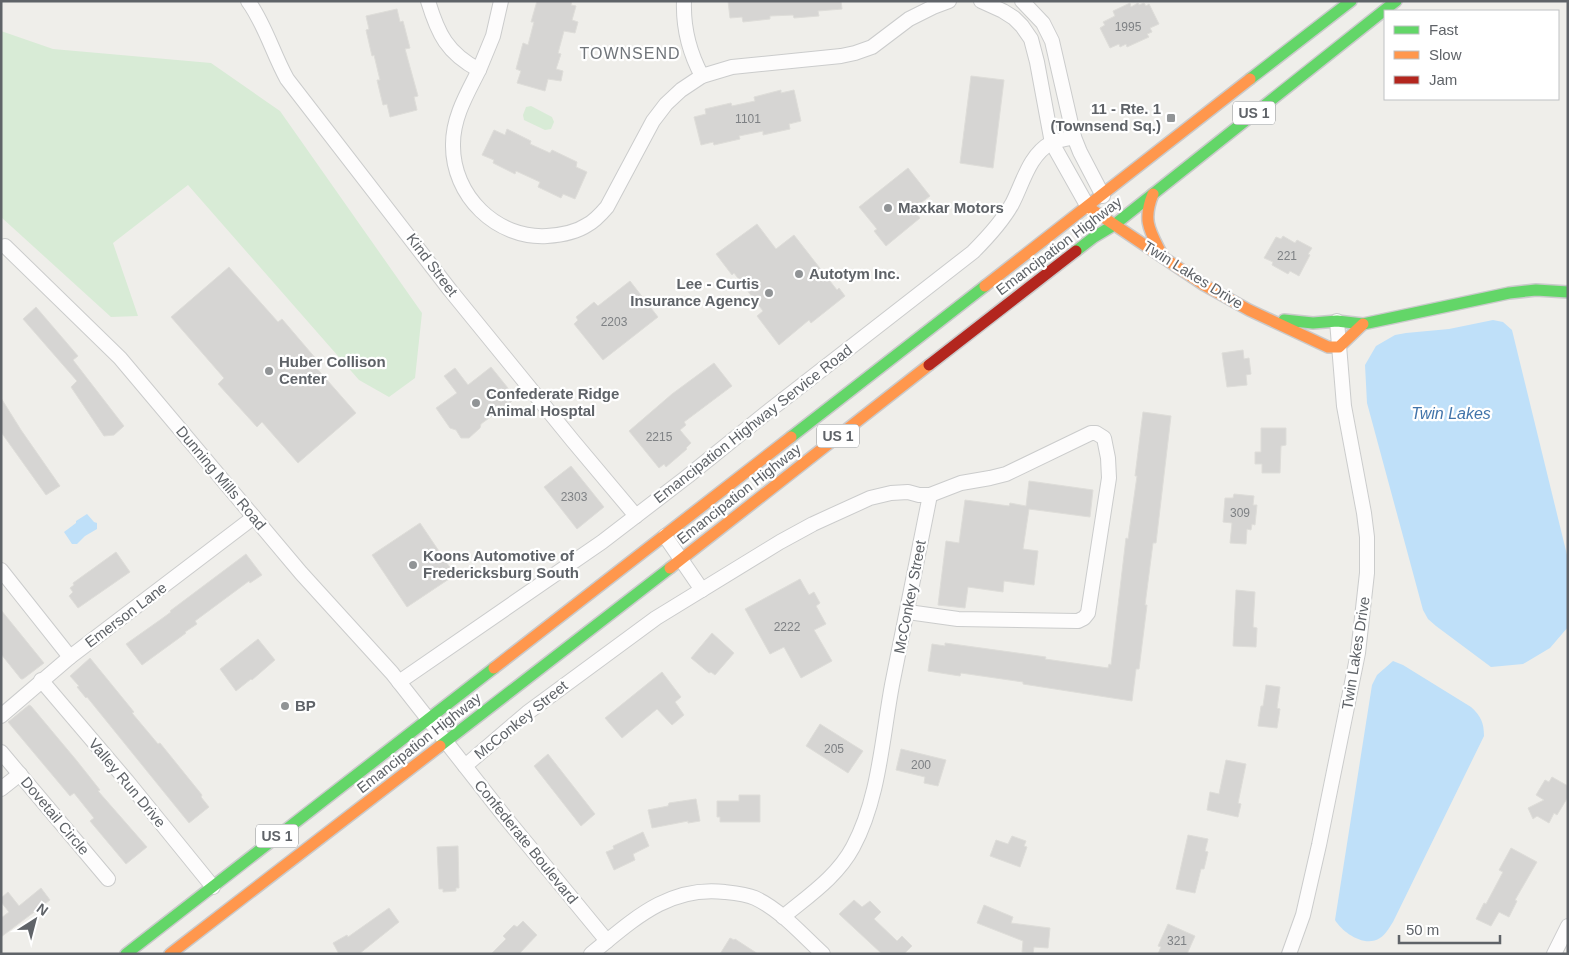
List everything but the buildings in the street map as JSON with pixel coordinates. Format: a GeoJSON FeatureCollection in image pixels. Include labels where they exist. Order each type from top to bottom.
{"type":"FeatureCollection","features":[{"type":"Feature","properties":{"kind":"main road","name":"Emancipation Highway"},"geometry":{"type":"LineString","coordinates":[[126,954],[1103,196],[1351,1]]}},
{"type":"Feature","properties":{"kind":"main road","name":"Emancipation Highway"},"geometry":{"type":"LineString","coordinates":[[1385,10],[1396,1]]}},
{"type":"Feature","properties":{"kind":"main road","name":"Emancipation Highway"},"geometry":{"type":"LineString","coordinates":[[170,954],[570,646],[1040,278],[1094,237],[1114,225],[1384,11]]}},
{"type":"Feature","properties":{"kind":"main road"},"geometry":{"type":"LineString","coordinates":[[1153,194],[1145,215],[1148,228],[1162,256]]}},
{"type":"Feature","properties":{"kind":"main road"},"geometry":{"type":"LineString","coordinates":[[1103,196],[1114,225]]}},
{"type":"Feature","properties":{"kind":"main road","name":"Twin Lakes Drive"},"geometry":{"type":"LineString","coordinates":[[1088,207],[1204,285],[1249,310],[1328,346],[1339,347]]}},
{"type":"Feature","properties":{"kind":"main road","name":"Twin Lakes Drive"},"geometry":{"type":"LineString","coordinates":[[1275,321],[1290,320],[1313,323],[1336,321],[1363,324],[1509,293],[1536,290],[1568,292]]}},
{"type":"Feature","properties":{"kind":"main road"},"geometry":{"type":"LineString","coordinates":[[1339,347],[1363,324]]}},
{"type":"Feature","properties":{"kind":"street","name":"Kind Street"},"geometry":{"type":"LineString","coordinates":[[248,1],[260,21],[278,63],[288,79],[462,305],[636,516]]}},
{"type":"Feature","properties":{"kind":"street"},"geometry":{"type":"LineString","coordinates":[[428,1],[435,25],[443,39],[459,57],[479,70]]}},
{"type":"Feature","properties":{"kind":"street"},"geometry":{"type":"LineString","coordinates":[[501,1],[493,36],[479,70],[458,111],[453,145],[458,176],[465,192],[475,205],[500,226],[529,236],[558,236],[573,232],[597,218],[607,207],[653,121],[666,104],[681,90],[702,76],[732,66],[842,56],[855,53],[878,43],[909,19],[933,6],[949,1]]}},
{"type":"Feature","properties":{"kind":"street"},"geometry":{"type":"LineString","coordinates":[[684,1],[684,22],[687,41],[693,59],[702,76]]}},
{"type":"Feature","properties":{"kind":"street"},"geometry":{"type":"LineString","coordinates":[[982,1],[1014,18],[1031,39],[1052,143],[1088,207]]}},
{"type":"Feature","properties":{"kind":"street"},"geometry":{"type":"LineString","coordinates":[[1022,1],[1043,23],[1052,41],[1074,137],[1083,159],[1103,196]]}},
{"type":"Feature","properties":{"kind":"street","name":"Emancipation Highway Service Road"},"geometry":{"type":"LineString","coordinates":[[400,682],[602,542],[973,252],[994,230],[1008,210],[1021,181],[1041,151],[1052,143],[1074,137]]}},
{"type":"Feature","properties":{"kind":"street","name":"Dunning Mills Road"},"geometry":{"type":"LineString","coordinates":[[5,246],[120,358],[304,577],[400,682],[429,718]]}},
{"type":"Feature","properties":{"kind":"street","name":"Twin Lakes Drive"},"geometry":{"type":"LineString","coordinates":[[1288,954],[1303,915],[1319,845],[1358,653],[1367,578],[1365,521],[1344,406],[1336,321]]}},
{"type":"Feature","properties":{"kind":"street"},"geometry":{"type":"LineString","coordinates":[[908,612],[958,619],[1078,621],[1084,618],[1088,613],[1094,583],[1109,478],[1104,438],[1096,433],[1091,433],[1006,474],[961,483],[930,495]]}},
{"type":"Feature","properties":{"kind":"street","name":"McConkey Street"},"geometry":{"type":"LineString","coordinates":[[465,766],[527,713],[656,618],[780,542],[813,524],[870,498],[891,493],[908,492],[930,495],[892,684],[873,791],[860,833],[835,872],[783,917]]}},
{"type":"Feature","properties":{"kind":"street","name":"Emerson Lane"},"geometry":{"type":"LineString","coordinates":[[1,716],[70,657],[254,517]]}},
{"type":"Feature","properties":{"kind":"street"},"geometry":{"type":"LineString","coordinates":[[665,536],[702,590]]}},
{"type":"Feature","properties":{"kind":"street"},"geometry":{"type":"LineString","coordinates":[[1,570],[70,657]]}},
{"type":"Feature","properties":{"kind":"street","name":"Valley Run Drive"},"geometry":{"type":"LineString","coordinates":[[41,680],[212,887]]}},
{"type":"Feature","properties":{"kind":"street","name":"Confederate Boulevard"},"geometry":{"type":"LineString","coordinates":[[429,718],[505,817],[607,941]]}},
{"type":"Feature","properties":{"kind":"street","name":"Dovetail Circle"},"geometry":{"type":"LineString","coordinates":[[1,752],[108,879]]}},
{"type":"Feature","properties":{"kind":"street"},"geometry":{"type":"LineString","coordinates":[[1,789],[20,774]]}},
{"type":"Feature","properties":{"kind":"street"},"geometry":{"type":"LineString","coordinates":[[591,954],[643,913],[662,902],[694,892],[715,890],[755,898],[783,917],[823,954]]}},
{"type":"Feature","properties":{"kind":"street"},"geometry":{"type":"LineString","coordinates":[[1554,954],[1568,926]]}},
{"type":"Feature","properties":{"kind":"green space"},"geometry":{"type":"Polygon","coordinates":[[[1,31],[53,49],[211,63],[280,111],[422,313],[415,378],[389,397],[359,380],[188,185],[113,243],[138,316],[111,317],[1,217],[1,31]]]}},
{"type":"Feature","properties":{"kind":"green space"},"geometry":{"type":"Polygon","coordinates":[[[531,106],[552,117],[554,122],[551,129],[545,130],[524,120],[523,115],[526,107],[531,106]]]}},
{"type":"Feature","properties":{"kind":"water","name":"Twin Lakes"},"geometry":{"type":"Polygon","coordinates":[[[1493,320],[1503,322],[1512,330],[1568,559],[1568,627],[1550,648],[1523,664],[1491,667],[1436,626],[1428,619],[1423,610],[1367,403],[1365,365],[1376,346],[1395,335],[1449,329],[1493,320]]]}},
{"type":"Feature","properties":{"kind":"water"},"geometry":{"type":"Polygon","coordinates":[[[87,514],[97,523],[97,529],[85,536],[77,544],[72,544],[64,532],[87,514]]]}},
{"type":"Feature","properties":{"kind":"water"},"geometry":{"type":"Polygon","coordinates":[[[1393,661],[1403,665],[1471,707],[1481,720],[1484,736],[1393,922],[1380,938],[1368,941],[1355,938],[1343,930],[1335,920],[1372,685],[1377,675],[1393,661]]]}},
{"type":"Feature","properties":{"kind":"traffic: fast"},"geometry":{"type":"LineString","coordinates":[[1250,79],[1351,1]]}},
{"type":"Feature","properties":{"kind":"traffic: fast"},"geometry":{"type":"LineString","coordinates":[[1385,10],[1396,1]]}},
{"type":"Feature","properties":{"kind":"traffic: fast"},"geometry":{"type":"LineString","coordinates":[[1076,251],[1114,225],[1384,11]]}},
{"type":"Feature","properties":{"kind":"traffic: fast"},"geometry":{"type":"LineString","coordinates":[[791,437],[985,286]]}},
{"type":"Feature","properties":{"kind":"traffic: fast"},"geometry":{"type":"LineString","coordinates":[[1284,320],[1313,323],[1337,321],[1363,324],[1509,293],[1536,290],[1568,292]]}},
{"type":"Feature","properties":{"kind":"traffic: fast"},"geometry":{"type":"LineString","coordinates":[[440,746],[670,568]]}},
{"type":"Feature","properties":{"kind":"traffic: fast"},"geometry":{"type":"LineString","coordinates":[[126,954],[494,668]]}},
{"type":"Feature","properties":{"kind":"traffic: slow"},"geometry":{"type":"LineString","coordinates":[[985,286],[1250,79]]}},
{"type":"Feature","properties":{"kind":"traffic: slow"},"geometry":{"type":"LineString","coordinates":[[1153,194],[1148,212],[1149,226],[1162,255]]}},
{"type":"Feature","properties":{"kind":"traffic: slow"},"geometry":{"type":"LineString","coordinates":[[1088,207],[1204,285],[1249,310],[1328,347],[1339,347],[1363,324]]}},
{"type":"Feature","properties":{"kind":"traffic: slow"},"geometry":{"type":"LineString","coordinates":[[670,568],[929,365]]}},
{"type":"Feature","properties":{"kind":"traffic: slow"},"geometry":{"type":"LineString","coordinates":[[494,668],[791,437]]}},
{"type":"Feature","properties":{"kind":"traffic: slow"},"geometry":{"type":"LineString","coordinates":[[170,954],[440,746]]}},
{"type":"Feature","properties":{"kind":"traffic: jam"},"geometry":{"type":"LineString","coordinates":[[929,365],[1076,251]]}},
{"type":"Feature","properties":{"kind":"place","name":"11 - Rte. 1 (Townsend Sq.)"},"geometry":{"type":"Point","coordinates":[1171,118]}},
{"type":"Feature","properties":{"kind":"place","name":"Maxkar Motors"},"geometry":{"type":"Point","coordinates":[888,208]}},
{"type":"Feature","properties":{"kind":"place","name":"Autotym Inc."},"geometry":{"type":"Point","coordinates":[799,274]}},
{"type":"Feature","properties":{"kind":"place","name":"Lee - Curtis Insurance Agency"},"geometry":{"type":"Point","coordinates":[769,293]}},
{"type":"Feature","properties":{"kind":"place","name":"Huber Collison Center"},"geometry":{"type":"Point","coordinates":[269,371]}},
{"type":"Feature","properties":{"kind":"place","name":"Confederate Ridge Animal Hosptal"},"geometry":{"type":"Point","coordinates":[476,403]}},
{"type":"Feature","properties":{"kind":"place","name":"Koons Automotive of Fredericksburg South"},"geometry":{"type":"Point","coordinates":[413,565]}},
{"type":"Feature","properties":{"kind":"place","name":"BP"},"geometry":{"type":"Point","coordinates":[285,706]}},
{"type":"Feature","properties":{"kind":"district","name":"TOWNSEND"},"geometry":{"type":"Point","coordinates":[630,53]}}]}
